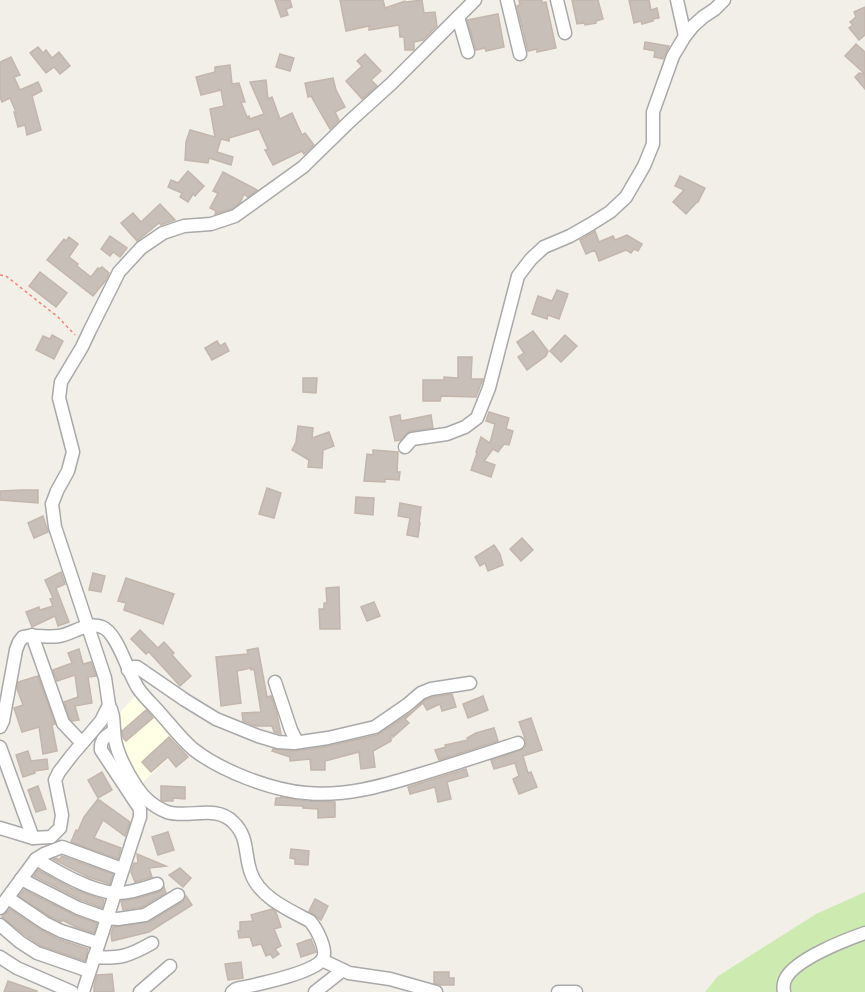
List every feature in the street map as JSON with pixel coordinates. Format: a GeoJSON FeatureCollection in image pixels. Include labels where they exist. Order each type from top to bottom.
{"type":"FeatureCollection","features":[{"type":"Feature","properties":{"kind":"street"},"geometry":{"type":"LineString","coordinates":[[232,992],[295,974],[322,960],[325,953],[321,939],[310,921],[270,898],[260,888],[251,874],[244,837],[232,820],[215,813],[168,812],[147,800],[136,786],[117,751],[105,678],[55,527],[52,504],[68,471],[73,452],[59,398],[61,382],[79,353],[119,272],[141,248],[163,233],[184,226],[211,224],[235,216],[256,201],[303,166],[392,84],[475,0]]}},
{"type":"Feature","properties":{"kind":"street"},"geometry":{"type":"LineString","coordinates":[[507,0],[520,54]]}},
{"type":"Feature","properties":{"kind":"street"},"geometry":{"type":"LineString","coordinates":[[557,0],[565,33]]}},
{"type":"Feature","properties":{"kind":"street"},"geometry":{"type":"LineString","coordinates":[[677,0],[685,36]]}},
{"type":"Feature","properties":{"kind":"street"},"geometry":{"type":"LineString","coordinates":[[405,447],[412,439],[447,434],[465,427],[477,418],[489,387],[518,276],[544,247],[591,224],[610,212],[626,197],[644,166],[653,144],[653,111],[673,56],[685,36],[724,0]]}},
{"type":"Feature","properties":{"kind":"street"},"geometry":{"type":"LineString","coordinates":[[458,17],[468,52]]}},
{"type":"Feature","properties":{"kind":"street"},"geometry":{"type":"LineString","coordinates":[[0,728],[19,642],[23,637],[57,637],[96,625],[112,633],[138,688],[193,748],[217,764],[253,780],[282,789],[327,794],[364,789],[418,775],[518,743]]}},
{"type":"Feature","properties":{"kind":"street"},"geometry":{"type":"LineString","coordinates":[[32,636],[63,723],[82,743]]}},
{"type":"Feature","properties":{"kind":"street"},"geometry":{"type":"LineString","coordinates":[[128,670],[137,667],[216,719],[278,742],[328,738],[375,727],[421,693],[431,689],[470,683]]}},
{"type":"Feature","properties":{"kind":"street"},"geometry":{"type":"LineString","coordinates":[[275,682],[297,742]]}},
{"type":"Feature","properties":{"kind":"street"},"geometry":{"type":"LineString","coordinates":[[0,828],[33,838],[51,837],[60,828],[62,815],[55,780],[58,772],[101,721],[109,705]]}},
{"type":"Feature","properties":{"kind":"street"},"geometry":{"type":"LineString","coordinates":[[82,992],[140,817],[140,809],[101,750],[104,738],[114,731]]}},
{"type":"Feature","properties":{"kind":"street"},"geometry":{"type":"LineString","coordinates":[[0,747],[33,838]]}},
{"type":"Feature","properties":{"kind":"street"},"geometry":{"type":"LineString","coordinates":[[98,943],[61,931],[4,903],[36,859],[62,847],[122,869]]}},
{"type":"Feature","properties":{"kind":"street"},"geometry":{"type":"LineString","coordinates":[[36,859],[84,884],[114,893],[124,893],[157,884]]}},
{"type":"Feature","properties":{"kind":"street"},"geometry":{"type":"LineString","coordinates":[[21,879],[78,908],[106,918],[118,919],[145,915],[178,895]]}},
{"type":"Feature","properties":{"kind":"street"},"geometry":{"type":"LineString","coordinates":[[0,925],[37,953],[89,971]]}},
{"type":"Feature","properties":{"kind":"street"},"geometry":{"type":"LineString","coordinates":[[784,992],[784,981],[788,974],[810,956],[865,933]]}},
{"type":"Feature","properties":{"kind":"street"},"geometry":{"type":"LineString","coordinates":[[94,957],[123,956],[152,943]]}},
{"type":"Feature","properties":{"kind":"street"},"geometry":{"type":"LineString","coordinates":[[0,957],[17,968],[72,992]]}},
{"type":"Feature","properties":{"kind":"street"},"geometry":{"type":"LineString","coordinates":[[322,960],[349,973],[390,979],[436,992]]}},
{"type":"Feature","properties":{"kind":"street"},"geometry":{"type":"LineString","coordinates":[[140,992],[170,966]]}},
{"type":"Feature","properties":{"kind":"street"},"geometry":{"type":"LineString","coordinates":[[315,992],[343,970]]}},
{"type":"Feature","properties":{"kind":"street"},"geometry":{"type":"LineString","coordinates":[[558,992],[576,992]]}},
{"type":"Feature","properties":{"kind":"path"},"geometry":{"type":"LineString","coordinates":[[0,275],[6,276],[58,317],[74,333],[79,353]]}},
{"type":"Feature","properties":{"kind":"shaded area"},"geometry":{"type":"Polygon","coordinates":[[[136,695],[183,745],[143,782],[130,764],[119,735],[121,711],[136,695]]]}},
{"type":"Feature","properties":{"kind":"green space"},"geometry":{"type":"Polygon","coordinates":[[[865,892],[865,992],[705,992],[718,976],[816,914],[865,892]]]}},
{"type":"Feature","properties":{"kind":"building"},"geometry":{"type":"Polygon","coordinates":[[[275,0],[290,0],[292,7],[286,9],[288,15],[281,17],[275,0]]]}},
{"type":"Feature","properties":{"kind":"building"},"geometry":{"type":"Polygon","coordinates":[[[340,0],[383,0],[385,8],[405,1],[422,0],[424,13],[435,12],[437,26],[423,40],[414,42],[414,50],[405,50],[404,37],[400,37],[399,25],[369,30],[369,26],[346,31],[340,0]]]}},
{"type":"Feature","properties":{"kind":"building"},"geometry":{"type":"Polygon","coordinates":[[[519,0],[546,2],[556,48],[537,52],[537,49],[528,51],[517,6],[520,5],[519,0]]]}},
{"type":"Feature","properties":{"kind":"building"},"geometry":{"type":"Polygon","coordinates":[[[572,0],[598,0],[603,19],[596,23],[577,24],[572,0]]]}},
{"type":"Feature","properties":{"kind":"building"},"geometry":{"type":"Polygon","coordinates":[[[629,0],[649,0],[651,10],[657,8],[659,18],[642,24],[641,21],[634,23],[629,0]]]}},
{"type":"Feature","properties":{"kind":"building"},"geometry":{"type":"Polygon","coordinates":[[[865,7],[865,35],[859,40],[849,28],[853,25],[850,22],[856,17],[854,12],[865,7]]]}},
{"type":"Feature","properties":{"kind":"building"},"geometry":{"type":"Polygon","coordinates":[[[498,14],[504,47],[486,51],[485,48],[476,50],[467,20],[498,14]]]}},
{"type":"Feature","properties":{"kind":"building"},"geometry":{"type":"Polygon","coordinates":[[[645,42],[669,46],[663,59],[654,57],[655,51],[644,49],[645,42]]]}},
{"type":"Feature","properties":{"kind":"building"},"geometry":{"type":"Polygon","coordinates":[[[856,44],[865,52],[865,74],[845,56],[856,44]]]}},
{"type":"Feature","properties":{"kind":"building"},"geometry":{"type":"Polygon","coordinates":[[[38,47],[43,53],[46,50],[52,58],[59,52],[70,66],[60,74],[54,67],[46,73],[30,53],[38,47]]]}},
{"type":"Feature","properties":{"kind":"building"},"geometry":{"type":"Polygon","coordinates":[[[280,54],[294,58],[290,71],[276,67],[280,54]]]}},
{"type":"Feature","properties":{"kind":"building"},"geometry":{"type":"Polygon","coordinates":[[[365,54],[381,71],[371,80],[377,86],[362,99],[346,81],[362,66],[357,61],[365,54]]]}},
{"type":"Feature","properties":{"kind":"building"},"geometry":{"type":"Polygon","coordinates":[[[11,57],[20,75],[14,77],[20,90],[38,82],[42,91],[32,96],[41,130],[27,135],[25,125],[18,127],[14,112],[16,112],[10,98],[2,102],[0,97],[0,62],[11,57]]]}},
{"type":"Feature","properties":{"kind":"building"},"geometry":{"type":"Polygon","coordinates":[[[230,65],[232,84],[239,83],[245,102],[241,102],[247,117],[249,116],[250,119],[264,114],[250,82],[266,80],[268,99],[272,97],[280,119],[292,113],[302,135],[305,133],[314,145],[304,154],[302,151],[273,165],[265,150],[268,149],[259,129],[229,138],[229,141],[221,139],[217,152],[233,157],[231,165],[209,158],[208,163],[185,160],[186,142],[190,130],[215,137],[210,109],[224,106],[221,90],[201,95],[196,77],[215,72],[215,67],[230,65]]]}},
{"type":"Feature","properties":{"kind":"building"},"geometry":{"type":"Polygon","coordinates":[[[859,73],[865,74],[865,89],[855,77],[859,73]]]}},
{"type":"Feature","properties":{"kind":"building"},"geometry":{"type":"Polygon","coordinates":[[[333,78],[336,90],[345,107],[335,112],[339,120],[330,129],[311,96],[308,97],[305,83],[333,78]]]}},
{"type":"Feature","properties":{"kind":"building"},"geometry":{"type":"Polygon","coordinates":[[[188,171],[204,186],[195,196],[193,194],[188,202],[180,197],[182,193],[168,187],[171,180],[178,183],[188,171]]]}},
{"type":"Feature","properties":{"kind":"building"},"geometry":{"type":"Polygon","coordinates":[[[223,172],[257,190],[248,197],[244,194],[240,203],[231,209],[215,214],[216,211],[210,208],[218,193],[213,191],[223,172]]]}},
{"type":"Feature","properties":{"kind":"building"},"geometry":{"type":"Polygon","coordinates":[[[680,176],[705,188],[698,202],[686,214],[673,202],[684,190],[675,186],[680,176]]]}},
{"type":"Feature","properties":{"kind":"building"},"geometry":{"type":"Polygon","coordinates":[[[160,204],[175,220],[161,225],[159,223],[137,241],[121,223],[133,213],[141,222],[160,204]]]}},
{"type":"Feature","properties":{"kind":"building"},"geometry":{"type":"Polygon","coordinates":[[[595,231],[599,242],[613,236],[615,240],[627,235],[642,244],[638,251],[634,249],[631,253],[626,250],[599,261],[595,250],[586,254],[580,240],[595,231]]]}},
{"type":"Feature","properties":{"kind":"building"},"geometry":{"type":"Polygon","coordinates":[[[110,236],[127,248],[120,257],[113,252],[110,256],[101,249],[110,236]]]}},
{"type":"Feature","properties":{"kind":"building"},"geometry":{"type":"Polygon","coordinates":[[[69,237],[78,244],[69,257],[78,264],[77,266],[91,277],[98,268],[102,267],[109,273],[93,296],[47,260],[64,239],[66,241],[69,237]]]}},
{"type":"Feature","properties":{"kind":"building"},"geometry":{"type":"Polygon","coordinates":[[[40,272],[67,293],[56,307],[29,286],[40,272]]]}},
{"type":"Feature","properties":{"kind":"building"},"geometry":{"type":"Polygon","coordinates":[[[557,290],[568,294],[559,319],[548,315],[547,319],[532,314],[538,296],[552,301],[557,290]]]}},
{"type":"Feature","properties":{"kind":"building"},"geometry":{"type":"Polygon","coordinates":[[[533,331],[548,351],[546,356],[527,370],[518,357],[524,353],[517,342],[533,331]]]}},
{"type":"Feature","properties":{"kind":"building"},"geometry":{"type":"Polygon","coordinates":[[[52,335],[63,341],[54,359],[36,350],[43,336],[50,339],[52,335]]]}},
{"type":"Feature","properties":{"kind":"building"},"geometry":{"type":"Polygon","coordinates":[[[565,335],[577,346],[561,362],[550,351],[565,335]]]}},
{"type":"Feature","properties":{"kind":"building"},"geometry":{"type":"Polygon","coordinates":[[[217,341],[220,346],[225,343],[229,351],[212,360],[205,348],[217,341]]]}},
{"type":"Feature","properties":{"kind":"building"},"geometry":{"type":"Polygon","coordinates":[[[458,357],[472,357],[471,379],[483,379],[476,397],[441,396],[440,401],[423,401],[423,380],[458,378],[458,357]]]}},
{"type":"Feature","properties":{"kind":"building"},"geometry":{"type":"Polygon","coordinates":[[[303,378],[317,378],[316,393],[303,392],[303,378]]]}},
{"type":"Feature","properties":{"kind":"building"},"geometry":{"type":"Polygon","coordinates":[[[489,412],[509,418],[506,429],[513,431],[509,445],[504,444],[498,452],[493,449],[484,461],[495,465],[491,477],[471,470],[481,437],[490,443],[495,424],[486,421],[489,412]]]}},
{"type":"Feature","properties":{"kind":"building"},"geometry":{"type":"Polygon","coordinates":[[[400,415],[401,421],[431,415],[433,428],[411,431],[401,440],[395,441],[390,417],[400,415]]]}},
{"type":"Feature","properties":{"kind":"building"},"geometry":{"type":"Polygon","coordinates":[[[298,426],[313,428],[312,438],[329,432],[334,446],[323,450],[322,468],[308,467],[309,460],[292,450],[296,442],[298,426]]]}},
{"type":"Feature","properties":{"kind":"building"},"geometry":{"type":"Polygon","coordinates":[[[373,450],[398,452],[399,480],[364,481],[367,454],[373,455],[373,450]]]}},
{"type":"Feature","properties":{"kind":"building"},"geometry":{"type":"Polygon","coordinates":[[[267,488],[281,493],[274,518],[259,514],[267,488]]]}},
{"type":"Feature","properties":{"kind":"building"},"geometry":{"type":"Polygon","coordinates":[[[38,490],[38,503],[0,500],[0,491],[38,490]]]}},
{"type":"Feature","properties":{"kind":"building"},"geometry":{"type":"Polygon","coordinates":[[[356,497],[374,498],[373,515],[355,513],[356,497]]]}},
{"type":"Feature","properties":{"kind":"building"},"geometry":{"type":"Polygon","coordinates":[[[400,503],[421,507],[418,537],[407,535],[410,518],[398,516],[400,503]]]}},
{"type":"Feature","properties":{"kind":"building"},"geometry":{"type":"Polygon","coordinates":[[[43,516],[48,532],[34,538],[28,523],[43,516]]]}},
{"type":"Feature","properties":{"kind":"building"},"geometry":{"type":"Polygon","coordinates":[[[522,538],[533,550],[521,561],[510,549],[522,538]]]}},
{"type":"Feature","properties":{"kind":"building"},"geometry":{"type":"Polygon","coordinates":[[[494,545],[503,565],[488,571],[485,563],[480,566],[475,557],[494,545]]]}},
{"type":"Feature","properties":{"kind":"building"},"geometry":{"type":"Polygon","coordinates":[[[61,572],[65,584],[56,588],[69,622],[58,626],[55,616],[32,627],[26,612],[39,607],[40,610],[53,606],[50,599],[53,598],[45,580],[61,572]]]}},
{"type":"Feature","properties":{"kind":"building"},"geometry":{"type":"Polygon","coordinates":[[[93,573],[105,576],[101,592],[89,590],[93,573]]]}},
{"type":"Feature","properties":{"kind":"building"},"geometry":{"type":"Polygon","coordinates":[[[126,578],[174,594],[163,624],[124,610],[126,603],[118,601],[126,578]]]}},
{"type":"Feature","properties":{"kind":"building"},"geometry":{"type":"Polygon","coordinates":[[[339,587],[340,629],[320,629],[319,609],[324,609],[324,603],[327,603],[326,588],[339,587]]]}},
{"type":"Feature","properties":{"kind":"building"},"geometry":{"type":"Polygon","coordinates":[[[374,602],[380,616],[367,621],[361,607],[374,602]]]}},
{"type":"Feature","properties":{"kind":"building"},"geometry":{"type":"Polygon","coordinates":[[[140,630],[158,648],[164,642],[174,653],[172,655],[191,676],[180,686],[149,652],[146,654],[131,639],[140,630]]]}},
{"type":"Feature","properties":{"kind":"building"},"geometry":{"type":"Polygon","coordinates":[[[258,648],[267,697],[271,696],[281,734],[274,732],[272,726],[256,726],[243,721],[242,713],[261,712],[254,669],[237,671],[241,703],[221,706],[216,657],[248,654],[247,650],[258,648]]]}},
{"type":"Feature","properties":{"kind":"building"},"geometry":{"type":"Polygon","coordinates":[[[79,649],[83,664],[91,662],[96,676],[88,677],[92,703],[75,706],[79,720],[73,721],[70,719],[64,702],[78,697],[75,675],[57,681],[53,670],[72,663],[68,653],[79,649]]]}},
{"type":"Feature","properties":{"kind":"building"},"geometry":{"type":"Polygon","coordinates":[[[38,676],[55,724],[52,725],[57,751],[43,754],[39,727],[22,732],[14,708],[23,705],[17,689],[18,682],[38,676]]]}},
{"type":"Feature","properties":{"kind":"building"},"geometry":{"type":"Polygon","coordinates":[[[452,694],[456,707],[442,711],[440,704],[427,710],[423,703],[405,719],[409,723],[393,737],[391,735],[391,741],[373,751],[375,767],[361,769],[359,752],[325,761],[325,770],[311,770],[310,759],[290,761],[290,757],[272,751],[273,749],[295,751],[329,746],[377,735],[412,712],[425,700],[452,694]]]}},
{"type":"Feature","properties":{"kind":"building"},"geometry":{"type":"Polygon","coordinates":[[[483,696],[488,710],[468,718],[463,704],[483,696]]]}},
{"type":"Feature","properties":{"kind":"building"},"geometry":{"type":"Polygon","coordinates":[[[146,710],[153,718],[126,741],[122,731],[146,710]]]}},
{"type":"Feature","properties":{"kind":"building"},"geometry":{"type":"Polygon","coordinates":[[[531,718],[542,750],[523,756],[528,773],[531,772],[537,787],[519,794],[513,779],[519,776],[515,763],[494,769],[491,760],[524,749],[526,741],[519,722],[531,718]]]}},
{"type":"Feature","properties":{"kind":"building"},"geometry":{"type":"Polygon","coordinates":[[[494,728],[498,741],[439,760],[435,750],[446,747],[445,745],[468,740],[467,738],[476,733],[494,728]]]}},
{"type":"Feature","properties":{"kind":"building"},"geometry":{"type":"Polygon","coordinates":[[[169,737],[188,757],[176,767],[168,757],[151,772],[142,762],[169,737]]]}},
{"type":"Feature","properties":{"kind":"building"},"geometry":{"type":"Polygon","coordinates":[[[28,751],[31,761],[47,759],[48,769],[34,771],[35,773],[23,777],[16,755],[28,751]]]}},
{"type":"Feature","properties":{"kind":"building"},"geometry":{"type":"Polygon","coordinates":[[[466,769],[468,776],[447,782],[451,799],[438,802],[435,787],[410,794],[408,787],[466,769]]]}},
{"type":"Feature","properties":{"kind":"building"},"geometry":{"type":"Polygon","coordinates":[[[102,772],[112,790],[98,798],[88,780],[102,772]]]}},
{"type":"Feature","properties":{"kind":"building"},"geometry":{"type":"Polygon","coordinates":[[[38,786],[46,809],[36,812],[28,790],[38,786]]]}},
{"type":"Feature","properties":{"kind":"building"},"geometry":{"type":"Polygon","coordinates":[[[161,786],[185,787],[185,799],[173,798],[173,801],[162,801],[161,786]]]}},
{"type":"Feature","properties":{"kind":"building"},"geometry":{"type":"Polygon","coordinates":[[[276,798],[335,802],[335,817],[318,818],[318,809],[303,808],[303,806],[275,805],[276,798]]]}},
{"type":"Feature","properties":{"kind":"building"},"geometry":{"type":"Polygon","coordinates":[[[98,799],[130,822],[125,836],[103,820],[94,838],[121,848],[118,859],[71,842],[84,817],[98,799]]]}},
{"type":"Feature","properties":{"kind":"building"},"geometry":{"type":"Polygon","coordinates":[[[168,832],[174,850],[158,855],[152,837],[168,832]]]}},
{"type":"Feature","properties":{"kind":"building"},"geometry":{"type":"Polygon","coordinates":[[[291,849],[309,851],[308,865],[295,864],[295,859],[290,858],[291,849]]]}},
{"type":"Feature","properties":{"kind":"building"},"geometry":{"type":"Polygon","coordinates":[[[137,854],[166,866],[149,868],[152,877],[135,882],[131,872],[134,863],[138,863],[137,854]]]}},
{"type":"Feature","properties":{"kind":"building"},"geometry":{"type":"Polygon","coordinates":[[[62,856],[113,874],[110,884],[88,877],[53,859],[59,860],[62,856]]]}},
{"type":"Feature","properties":{"kind":"building"},"geometry":{"type":"Polygon","coordinates":[[[180,868],[191,878],[183,887],[169,875],[180,868]]]}},
{"type":"Feature","properties":{"kind":"building"},"geometry":{"type":"Polygon","coordinates":[[[38,870],[71,888],[104,900],[102,908],[34,876],[38,870]]]}},
{"type":"Feature","properties":{"kind":"building"},"geometry":{"type":"Polygon","coordinates":[[[164,887],[166,893],[142,907],[123,910],[121,901],[159,892],[164,887]]]}},
{"type":"Feature","properties":{"kind":"building"},"geometry":{"type":"Polygon","coordinates":[[[24,890],[74,915],[97,923],[94,933],[49,916],[19,896],[24,890]]]}},
{"type":"Feature","properties":{"kind":"building"},"geometry":{"type":"Polygon","coordinates":[[[186,896],[192,905],[149,932],[112,941],[113,927],[149,922],[182,902],[186,896]]]}},
{"type":"Feature","properties":{"kind":"building"},"geometry":{"type":"Polygon","coordinates":[[[315,899],[328,906],[321,920],[309,911],[315,899]]]}},
{"type":"Feature","properties":{"kind":"building"},"geometry":{"type":"Polygon","coordinates":[[[10,909],[58,939],[88,949],[85,961],[41,946],[25,935],[2,917],[10,909]]]}},
{"type":"Feature","properties":{"kind":"building"},"geometry":{"type":"Polygon","coordinates":[[[272,909],[276,912],[281,927],[274,929],[281,946],[275,949],[279,954],[273,958],[270,954],[266,956],[261,944],[253,946],[250,937],[239,938],[238,931],[240,931],[240,922],[253,921],[251,915],[272,909]]]}},
{"type":"Feature","properties":{"kind":"building"},"geometry":{"type":"Polygon","coordinates":[[[311,939],[316,952],[301,957],[297,944],[311,939]]]}},
{"type":"Feature","properties":{"kind":"building"},"geometry":{"type":"Polygon","coordinates":[[[241,962],[243,978],[228,980],[225,964],[241,962]]]}},
{"type":"Feature","properties":{"kind":"building"},"geometry":{"type":"Polygon","coordinates":[[[434,972],[449,972],[449,978],[454,978],[454,985],[434,983],[434,972]]]}},
{"type":"Feature","properties":{"kind":"building"},"geometry":{"type":"Polygon","coordinates":[[[112,974],[114,992],[94,992],[97,975],[112,974]]]}},
{"type":"Feature","properties":{"kind":"building"},"geometry":{"type":"Polygon","coordinates":[[[8,981],[37,991],[37,992],[4,992],[8,981]]]}}]}
